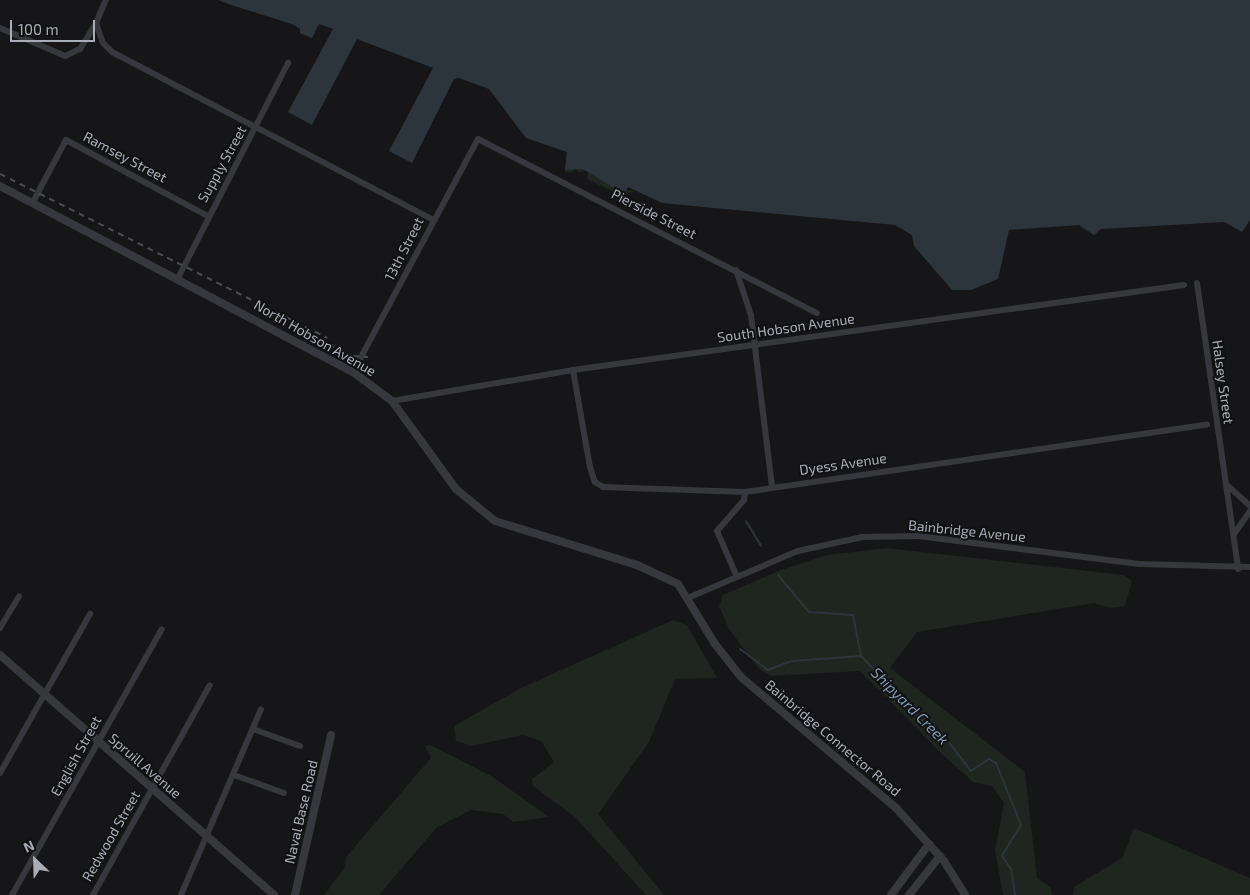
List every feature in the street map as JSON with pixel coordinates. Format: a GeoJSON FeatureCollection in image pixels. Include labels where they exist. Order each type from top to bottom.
{"type":"FeatureCollection","features":[{"type":"Feature","properties":{"kind":"street"},"geometry":{"type":"LineString","coordinates":[[0,28],[65,56],[80,49],[96,23],[106,0]]}},
{"type":"Feature","properties":{"kind":"street"},"geometry":{"type":"LineString","coordinates":[[96,23],[103,43],[112,52],[203,97],[255,130],[433,220]]}},
{"type":"Feature","properties":{"kind":"street","name":"Supply Street"},"geometry":{"type":"LineString","coordinates":[[178,278],[208,216],[255,130],[288,63]]}},
{"type":"Feature","properties":{"kind":"street","name":"13th Street"},"geometry":{"type":"LineString","coordinates":[[353,372],[478,139]]}},
{"type":"Feature","properties":{"kind":"street","name":"Pierside Street"},"geometry":{"type":"LineString","coordinates":[[478,139],[736,270],[818,314]]}},
{"type":"Feature","properties":{"kind":"street","name":"Ramsey Street"},"geometry":{"type":"LineString","coordinates":[[32,202],[66,140],[208,216]]}},
{"type":"Feature","properties":{"kind":"street","name":"North Hobson Avenue"},"geometry":{"type":"LineString","coordinates":[[0,186],[178,278],[353,372],[392,402],[417,440],[475,509],[533,536],[637,565],[678,584],[690,597]]}},
{"type":"Feature","properties":{"kind":"street"},"geometry":{"type":"LineString","coordinates":[[736,270],[747,296],[772,486]]}},
{"type":"Feature","properties":{"kind":"street","name":"Halsey Street"},"geometry":{"type":"LineString","coordinates":[[1197,283],[1238,569]]}},
{"type":"Feature","properties":{"kind":"street","name":"South Hobson Avenue"},"geometry":{"type":"LineString","coordinates":[[392,402],[572,370],[1184,285]]}},
{"type":"Feature","properties":{"kind":"street","name":"Dyess Avenue"},"geometry":{"type":"LineString","coordinates":[[572,370],[595,482],[603,487],[745,492],[772,486],[1207,425]]}},
{"type":"Feature","properties":{"kind":"street"},"geometry":{"type":"LineString","coordinates":[[1227,484],[1250,506]]}},
{"type":"Feature","properties":{"kind":"street"},"geometry":{"type":"LineString","coordinates":[[737,577],[717,531],[744,500],[745,492]]}},
{"type":"Feature","properties":{"kind":"street"},"geometry":{"type":"LineString","coordinates":[[1234,536],[1250,511]]}},
{"type":"Feature","properties":{"kind":"street","name":"Bainbridge Avenue"},"geometry":{"type":"LineString","coordinates":[[690,597],[818,546],[863,538],[918,536],[1139,564],[1238,569],[1250,567]]}},
{"type":"Feature","properties":{"kind":"street"},"geometry":{"type":"LineString","coordinates":[[0,628],[19,596]]}},
{"type":"Feature","properties":{"kind":"street","name":"Bainbridge Connector Road"},"geometry":{"type":"LineString","coordinates":[[690,597],[715,644],[741,677],[890,802],[940,856],[965,895]]}},
{"type":"Feature","properties":{"kind":"street"},"geometry":{"type":"LineString","coordinates":[[0,773],[90,614]]}},
{"type":"Feature","properties":{"kind":"street","name":"English Street"},"geometry":{"type":"LineString","coordinates":[[12,895],[162,629]]}},
{"type":"Feature","properties":{"kind":"street","name":"Spruill Avenue"},"geometry":{"type":"LineString","coordinates":[[0,655],[274,895]]}},
{"type":"Feature","properties":{"kind":"street","name":"Redwood Street"},"geometry":{"type":"LineString","coordinates":[[92,895],[210,684]]}},
{"type":"Feature","properties":{"kind":"street"},"geometry":{"type":"LineString","coordinates":[[181,895],[261,709]]}},
{"type":"Feature","properties":{"kind":"street"},"geometry":{"type":"LineString","coordinates":[[252,729],[300,746]]}},
{"type":"Feature","properties":{"kind":"street","name":"Naval Base Road"},"geometry":{"type":"LineString","coordinates":[[295,895],[331,735]]}},
{"type":"Feature","properties":{"kind":"street"},"geometry":{"type":"LineString","coordinates":[[234,775],[284,794]]}},
{"type":"Feature","properties":{"kind":"street"},"geometry":{"type":"LineString","coordinates":[[891,895],[929,844]]}},
{"type":"Feature","properties":{"kind":"street"},"geometry":{"type":"LineString","coordinates":[[909,895],[940,856]]}},
{"type":"Feature","properties":{"kind":"shaded area"},"geometry":{"type":"Polygon","coordinates":[[[218,0],[1250,0],[1250,220],[1242,232],[1224,222],[1101,229],[1094,235],[1079,225],[1009,230],[998,279],[971,290],[952,290],[914,246],[912,235],[895,225],[662,203],[628,187],[624,194],[583,169],[565,170],[567,152],[526,138],[489,89],[459,78],[454,79],[412,163],[389,151],[433,68],[357,39],[312,125],[288,112],[333,29],[319,24],[312,38],[218,0]]]}},
{"type":"Feature","properties":{"kind":"shaded area"},"geometry":{"type":"Polygon","coordinates":[[[566,154],[625,190],[635,191],[622,196],[587,179],[588,171],[577,172],[578,163],[572,172],[565,173],[566,154]]]}},
{"type":"Feature","properties":{"kind":"shaded area"},"geometry":{"type":"Polygon","coordinates":[[[887,548],[1123,575],[1132,581],[1125,606],[1111,608],[1094,603],[917,632],[890,668],[1025,772],[1037,878],[1051,888],[1052,895],[1003,895],[995,850],[1004,803],[992,786],[973,782],[943,755],[860,671],[771,676],[759,669],[729,629],[719,606],[723,595],[781,570],[827,555],[887,548]]]}},
{"type":"Feature","properties":{"kind":"shaded area"},"geometry":{"type":"Polygon","coordinates":[[[673,620],[687,625],[717,678],[675,679],[649,742],[598,814],[664,895],[646,895],[575,817],[533,786],[532,779],[554,762],[541,741],[523,735],[471,746],[456,741],[454,726],[521,688],[673,620]]]}},
{"type":"Feature","properties":{"kind":"shaded area"},"geometry":{"type":"Polygon","coordinates":[[[430,745],[493,777],[549,817],[513,822],[503,814],[471,810],[437,827],[379,895],[324,895],[345,867],[346,857],[431,758],[425,746],[430,745]]]}},
{"type":"Feature","properties":{"kind":"shaded area"},"geometry":{"type":"Polygon","coordinates":[[[1134,828],[1250,878],[1250,895],[1073,895],[1074,887],[1122,858],[1134,828]]]}},
{"type":"Feature","properties":{"kind":"pier"},"geometry":{"type":"Polygon","coordinates":[[[215,0],[292,24],[300,29],[300,36],[215,0]]]}},
{"type":"Feature","properties":{"kind":"waterway","name":"Shipyard Creek"},"geometry":{"type":"LineString","coordinates":[[746,521],[761,546]]}},
{"type":"Feature","properties":{"kind":"waterway","name":"Shipyard Creek"},"geometry":{"type":"LineString","coordinates":[[778,575],[809,612],[853,615],[861,656],[922,720],[944,736],[971,771],[989,759],[996,763],[1021,825],[1002,856],[1011,869],[1015,895]]}},
{"type":"Feature","properties":{"kind":"waterway"},"geometry":{"type":"LineString","coordinates":[[740,649],[768,670],[792,661],[861,656]]}},
{"type":"Feature","properties":{"kind":"railway"},"geometry":{"type":"LineString","coordinates":[[0,174],[327,338]]}},
{"type":"Feature","properties":{"kind":"railway"},"geometry":{"type":"LineString","coordinates":[[319,339],[353,356],[368,357]]}}]}
